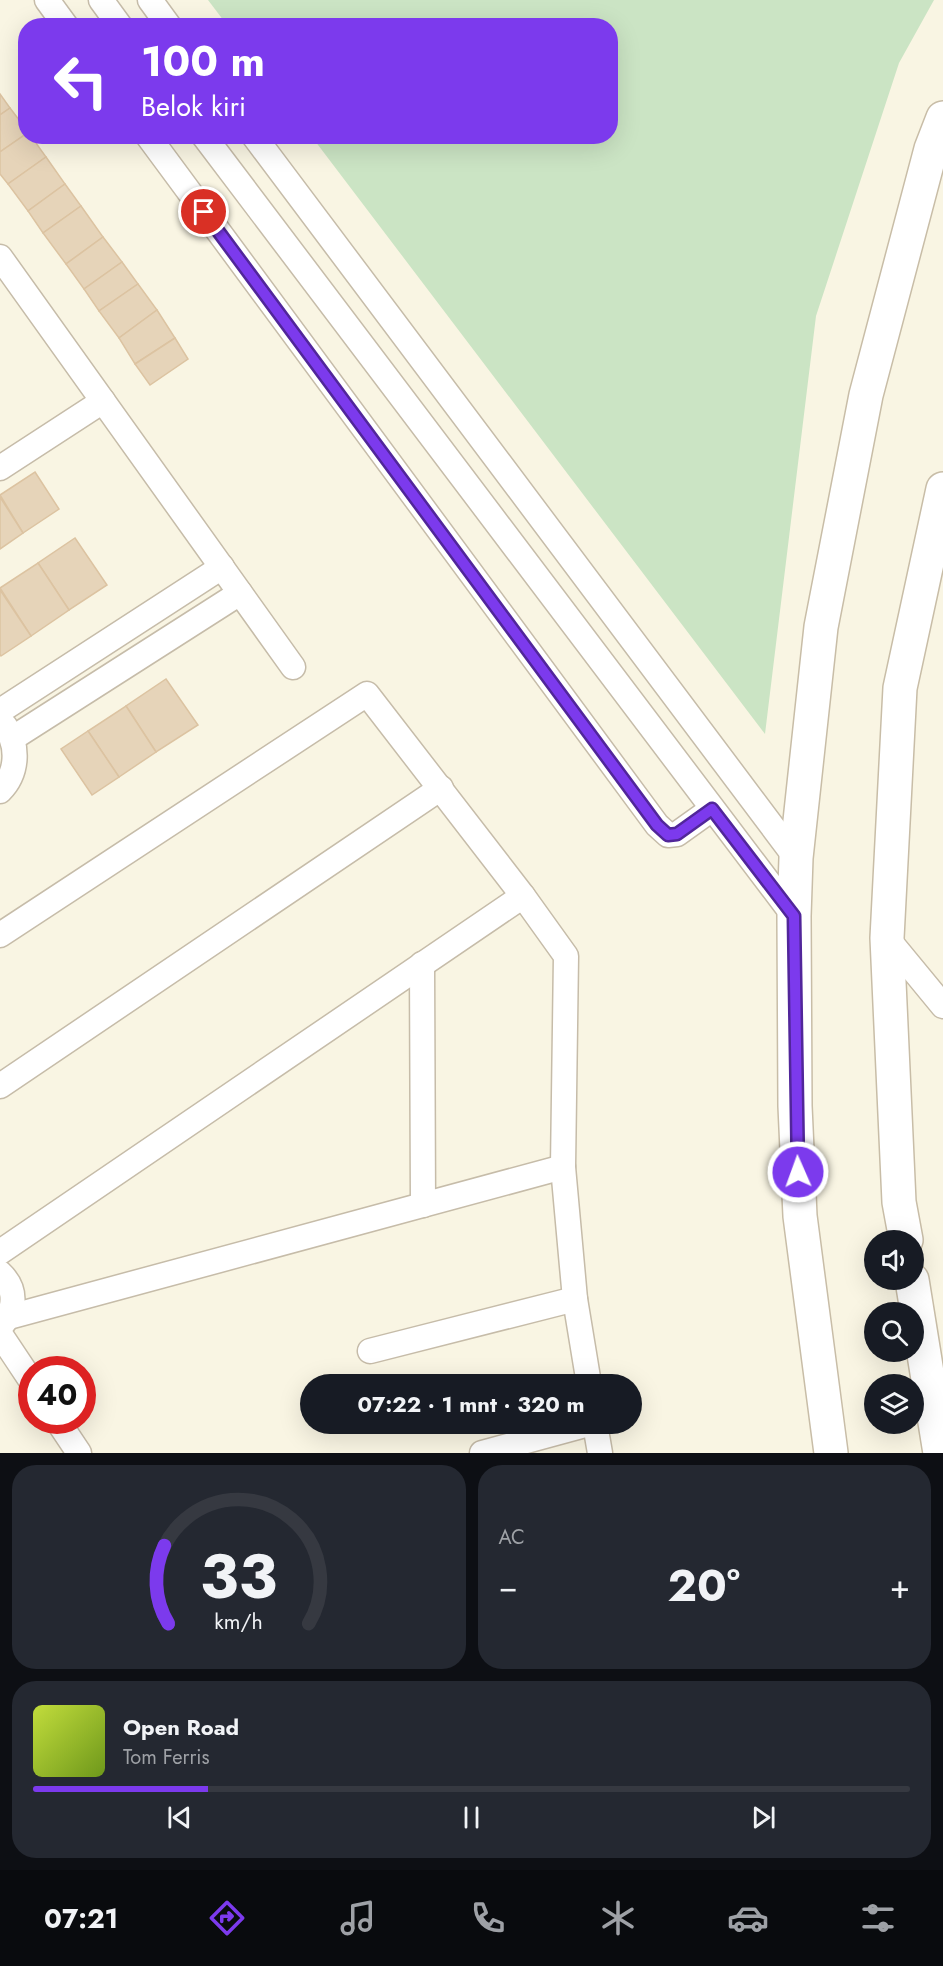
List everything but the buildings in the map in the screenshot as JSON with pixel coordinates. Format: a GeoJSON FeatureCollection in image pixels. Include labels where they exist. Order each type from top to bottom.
{"type":"FeatureCollection","features":[{"type":"Feature","properties":{"kind":"street"},"geometry":{"type":"LineString","coordinates":[[47,0],[60,18]]}},
{"type":"Feature","properties":{"kind":"street"},"geometry":{"type":"LineString","coordinates":[[101,0],[114,18]]}},
{"type":"Feature","properties":{"kind":"street"},"geometry":{"type":"LineString","coordinates":[[150,0],[163,18]]}},
{"type":"Feature","properties":{"kind":"street"},"geometry":{"type":"LineString","coordinates":[[831,1453],[800,1216],[794,916],[796,858],[821,627],[866,395],[931,149],[943,118]]}},
{"type":"Feature","properties":{"kind":"street"},"geometry":{"type":"LineString","coordinates":[[154,144],[657,825],[668,835],[677,834],[712,809]]}},
{"type":"Feature","properties":{"kind":"street"},"geometry":{"type":"LineString","coordinates":[[210,144],[794,916]]}},
{"type":"Feature","properties":{"kind":"street"},"geometry":{"type":"LineString","coordinates":[[260,144],[796,858]]}},
{"type":"Feature","properties":{"kind":"street"},"geometry":{"type":"LineString","coordinates":[[0,257],[293,667]]}},
{"type":"Feature","properties":{"kind":"street"},"geometry":{"type":"LineString","coordinates":[[373,360],[406,337]]}},
{"type":"Feature","properties":{"kind":"street"},"geometry":{"type":"LineString","coordinates":[[0,468],[102,401]]}},
{"type":"Feature","properties":{"kind":"street"},"geometry":{"type":"LineString","coordinates":[[904,1230],[899,1202],[887,938],[900,688],[943,489]]}},
{"type":"Feature","properties":{"kind":"street"},"geometry":{"type":"LineString","coordinates":[[0,711],[222,567]]}},
{"type":"Feature","properties":{"kind":"street"},"geometry":{"type":"LineString","coordinates":[[0,791],[15,765],[7,728],[240,593]]}},
{"type":"Feature","properties":{"kind":"street"},"geometry":{"type":"LineString","coordinates":[[0,935],[366,694],[441,788],[566,956],[563,1167],[575,1299],[587,1374]]}},
{"type":"Feature","properties":{"kind":"street"},"geometry":{"type":"LineString","coordinates":[[0,1086],[441,788]]}},
{"type":"Feature","properties":{"kind":"street"},"geometry":{"type":"LineString","coordinates":[[0,1252],[523,896]]}},
{"type":"Feature","properties":{"kind":"street"},"geometry":{"type":"LineString","coordinates":[[887,938],[943,1005]]}},
{"type":"Feature","properties":{"kind":"street"},"geometry":{"type":"LineString","coordinates":[[422,964],[423,1205]]}},
{"type":"Feature","properties":{"kind":"street"},"geometry":{"type":"LineString","coordinates":[[3,1326],[563,1167]]}},
{"type":"Feature","properties":{"kind":"street"},"geometry":{"type":"LineString","coordinates":[[0,1273],[9,1283],[13,1294],[13,1306],[3,1326]]}},
{"type":"Feature","properties":{"kind":"street"},"geometry":{"type":"LineString","coordinates":[[914,1290],[940,1453]]}},
{"type":"Feature","properties":{"kind":"street"},"geometry":{"type":"LineString","coordinates":[[370,1351],[575,1299]]}},
{"type":"Feature","properties":{"kind":"street"},"geometry":{"type":"LineString","coordinates":[[3,1326],[19,1356]]}},
{"type":"Feature","properties":{"kind":"street"},"geometry":{"type":"LineString","coordinates":[[66,1434],[79,1453]]}},
{"type":"Feature","properties":{"kind":"street"},"geometry":{"type":"LineString","coordinates":[[482,1453],[552,1434]]}},
{"type":"Feature","properties":{"kind":"street"},"geometry":{"type":"LineString","coordinates":[[597,1434],[600,1453]]}},
{"type":"Feature","properties":{"kind":"green space"},"geometry":{"type":"Polygon","coordinates":[[[208,0],[934,0],[899,63],[816,316],[765,734],[317,144],[618,144],[618,18],[222,18],[208,0]]]}},
{"type":"Feature","properties":{"kind":"route"},"geometry":{"type":"LineString","coordinates":[[204,212],[657,825],[668,835],[677,834],[712,809],[794,916],[795,1106],[798,1172]]}}]}
